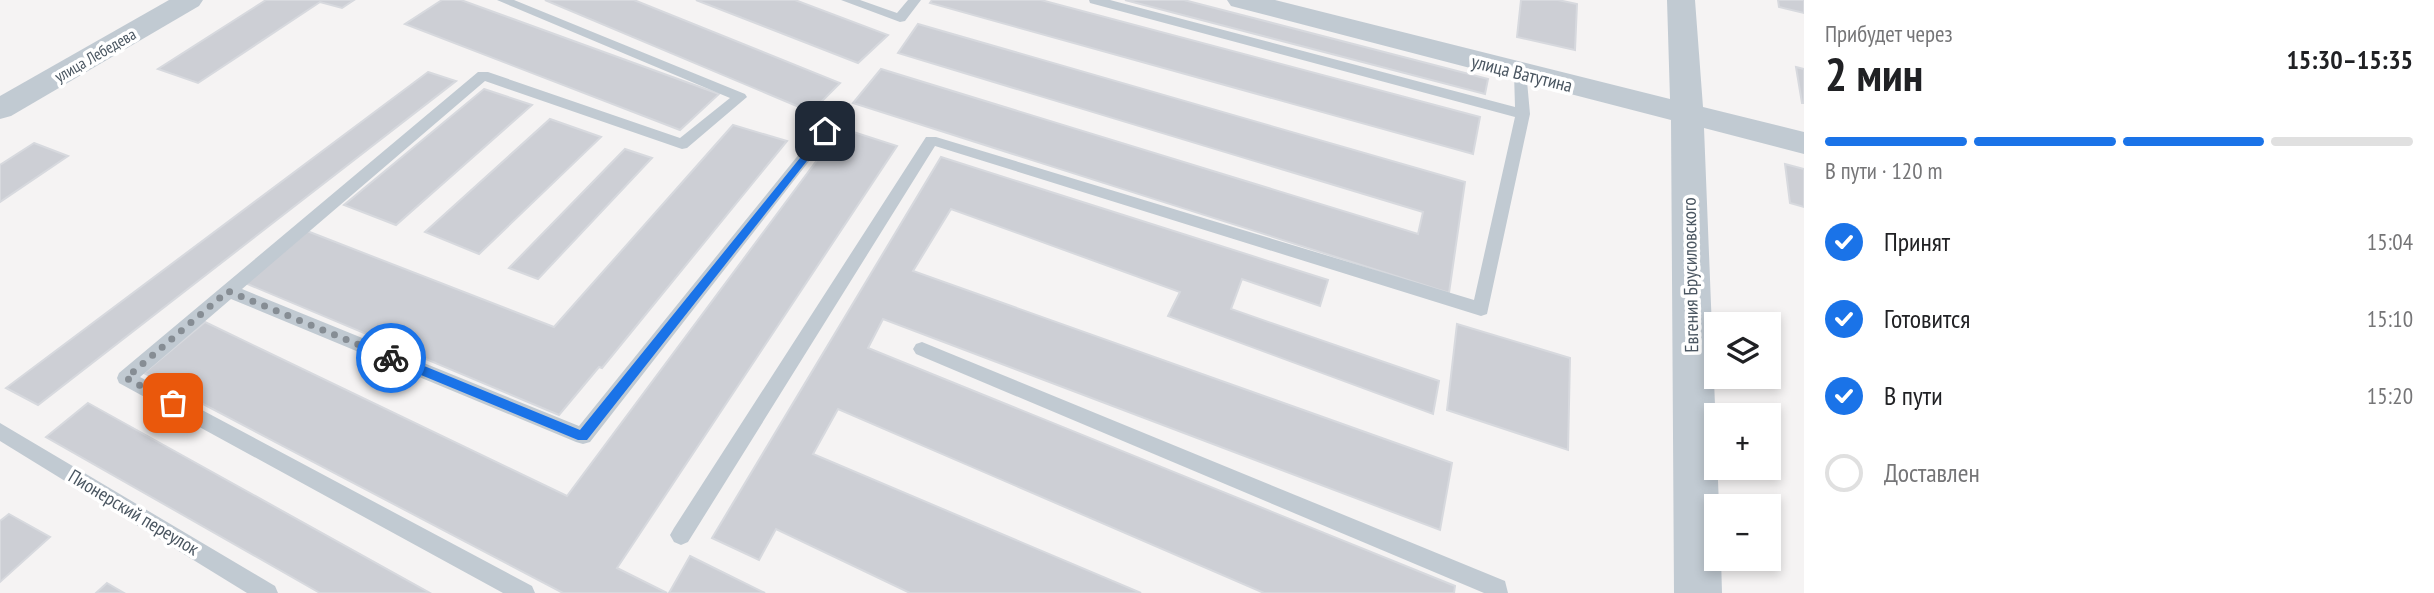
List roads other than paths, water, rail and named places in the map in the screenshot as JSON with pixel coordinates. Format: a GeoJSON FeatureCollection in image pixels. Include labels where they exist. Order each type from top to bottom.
{"type":"FeatureCollection","features":[{"type":"Feature","properties":{"kind":"street","name":"улица Лебедева"},"geometry":{"type":"LineString","coordinates":[[0,109],[189,0]]}},
{"type":"Feature","properties":{"kind":"street","name":"улица Ватутина"},"geometry":{"type":"LineString","coordinates":[[1241,0],[1804,143]]}},
{"type":"Feature","properties":{"kind":"street","name":"Евгения Брусиловского"},"geometry":{"type":"LineString","coordinates":[[1681,0],[1698,593]]}},
{"type":"Feature","properties":{"kind":"lane"},"geometry":{"type":"LineString","coordinates":[[503,0],[740,97],[682,144],[483,75],[126,378],[524,593]]}},
{"type":"Feature","properties":{"kind":"lane"},"geometry":{"type":"LineString","coordinates":[[847,0],[900,18],[915,0]]}},
{"type":"Feature","properties":{"kind":"lane"},"geometry":{"type":"LineString","coordinates":[[1095,0],[1523,114]]}},
{"type":"Feature","properties":{"kind":"lane"},"geometry":{"type":"LineString","coordinates":[[681,535],[931,140],[1482,309],[1523,114],[1521,73]]}},
{"type":"Feature","properties":{"kind":"lane"},"geometry":{"type":"LineString","coordinates":[[228,291],[583,436],[825,131]]}},
{"type":"Feature","properties":{"kind":"lane"},"geometry":{"type":"LineString","coordinates":[[922,349],[1497,588],[1497,593]]}},
{"type":"Feature","properties":{"kind":"lane","name":"Пионерский переулок"},"geometry":{"type":"LineString","coordinates":[[0,430],[267,593]]}}]}
